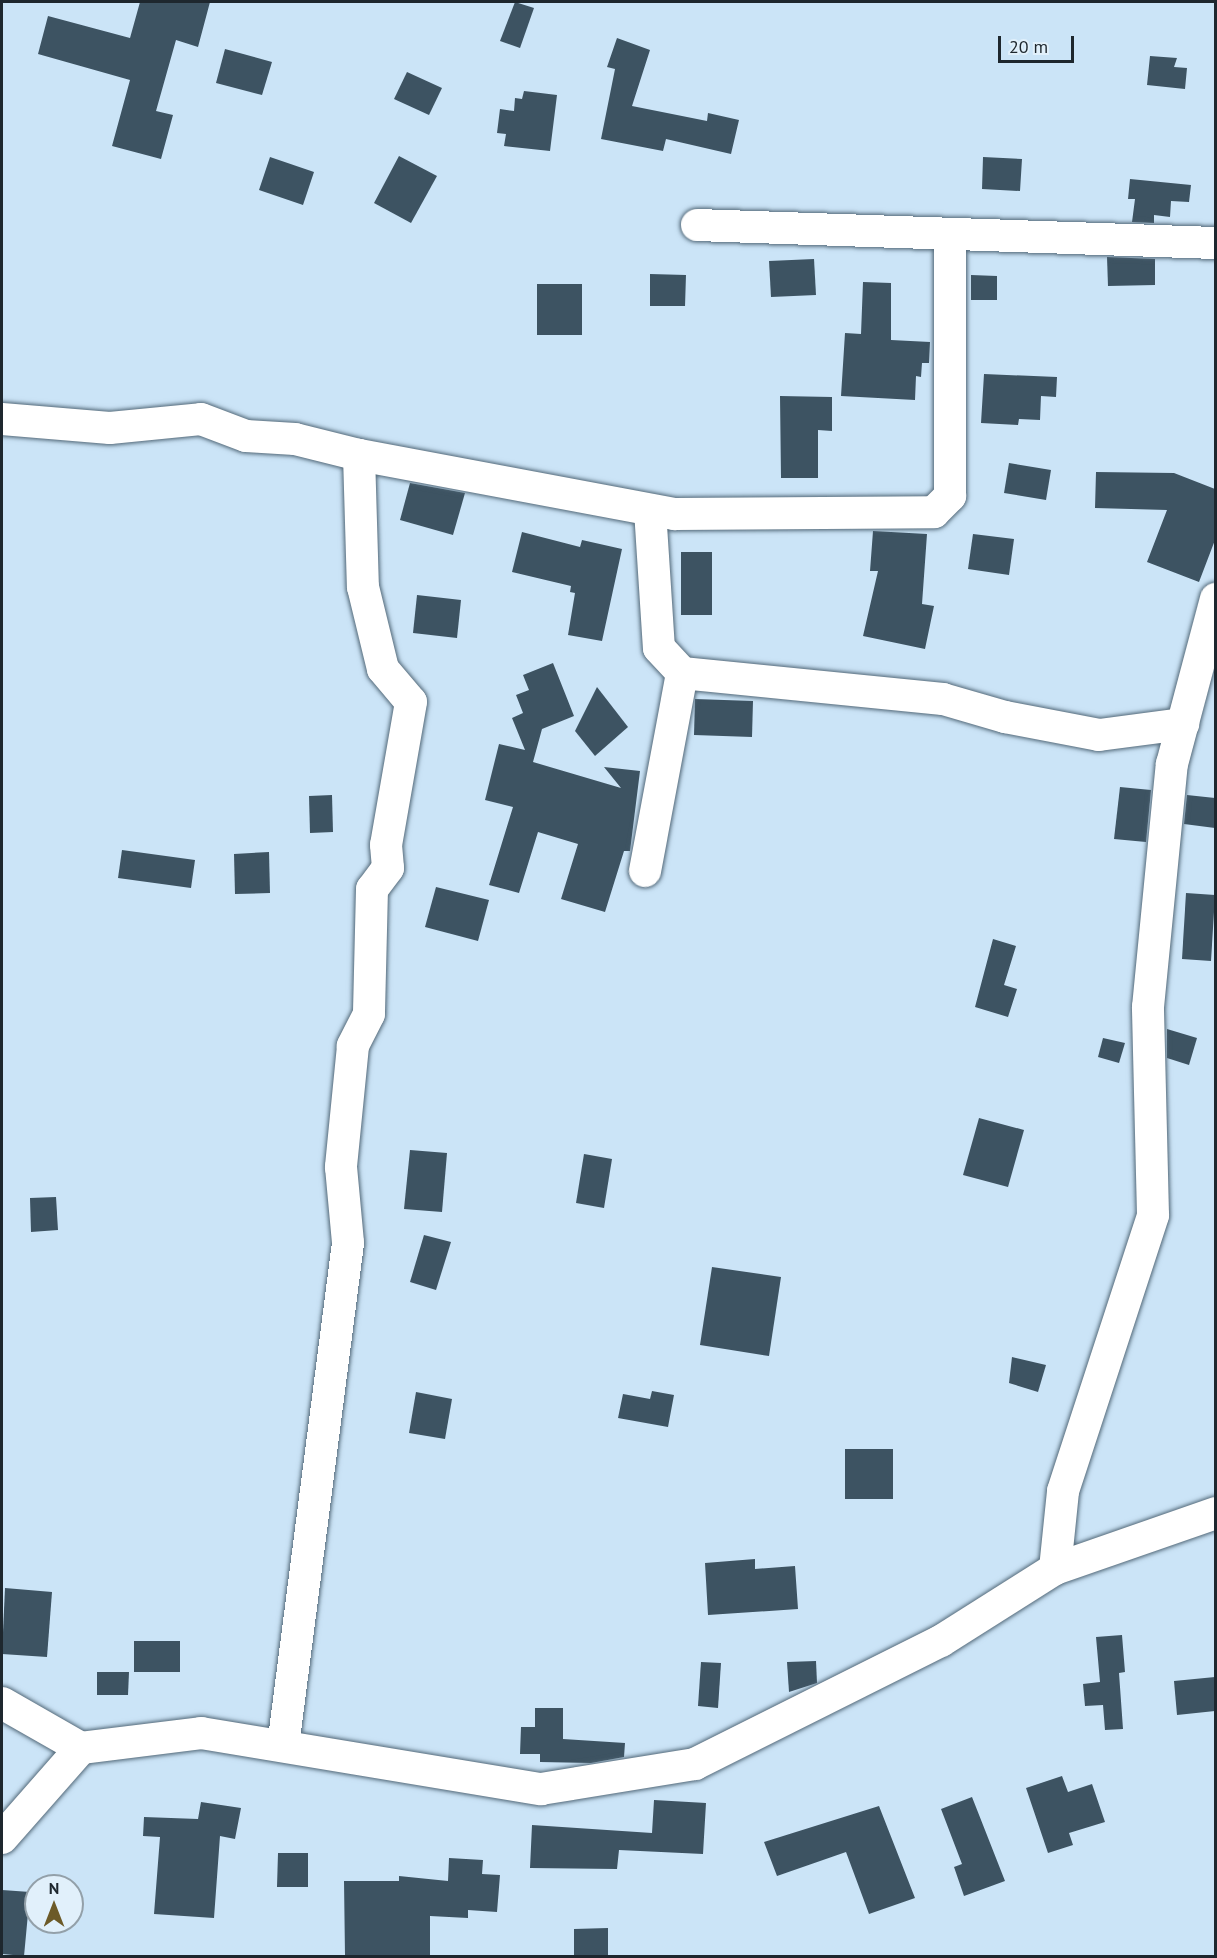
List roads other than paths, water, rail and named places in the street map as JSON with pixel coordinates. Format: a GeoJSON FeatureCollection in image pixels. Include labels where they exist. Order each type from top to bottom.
{"type":"FeatureCollection","features":[{"type":"Feature","properties":{"kind":"street"},"geometry":{"type":"LineString","coordinates":[[697,225],[1215,243]]}},
{"type":"Feature","properties":{"kind":"street"},"geometry":{"type":"LineString","coordinates":[[2,419],[110,428],[201,419],[246,436],[295,440],[359,455],[675,514],[934,512],[950,496],[950,234]]}},
{"type":"Feature","properties":{"kind":"street"},"geometry":{"type":"LineString","coordinates":[[283,1746],[348,1244],[341,1167],[353,1046],[369,1014],[372,889],[388,868],[386,845],[411,702],[382,669],[363,587],[359,455]]}},
{"type":"Feature","properties":{"kind":"street"},"geometry":{"type":"LineString","coordinates":[[651,510],[659,648],[682,673],[943,699],[1005,717],[1099,735],[1183,724]]}},
{"type":"Feature","properties":{"kind":"street"},"geometry":{"type":"LineString","coordinates":[[1055,1569],[1063,1491],[1153,1215],[1148,1007],[1172,764],[1215,599]]}},
{"type":"Feature","properties":{"kind":"street"},"geometry":{"type":"LineString","coordinates":[[645,871],[682,673]]}},
{"type":"Feature","properties":{"kind":"street"},"geometry":{"type":"LineString","coordinates":[[2,1703],[81,1748],[201,1733],[541,1789],[695,1764],[941,1641],[1055,1569],[1215,1513]]}},
{"type":"Feature","properties":{"kind":"street"},"geometry":{"type":"LineString","coordinates":[[2,1838],[81,1748]]}}]}
